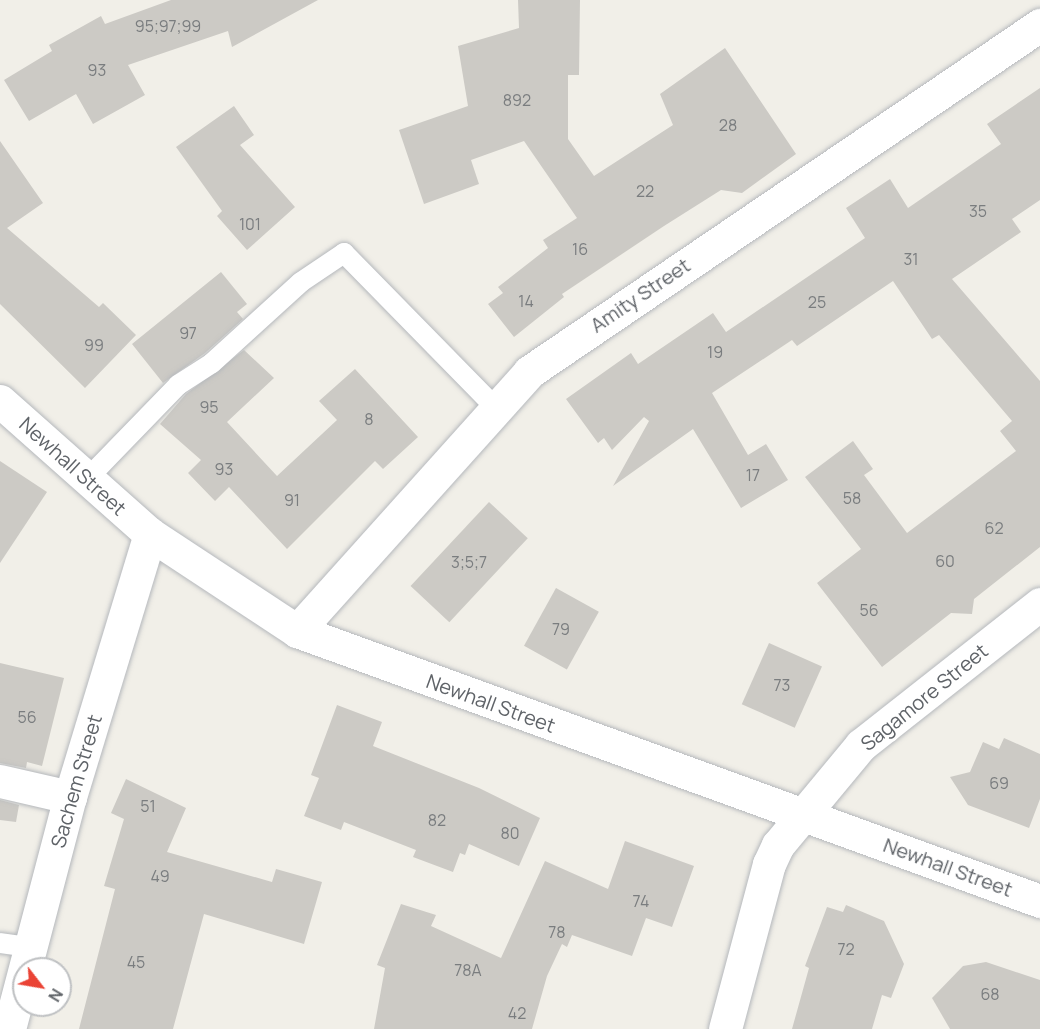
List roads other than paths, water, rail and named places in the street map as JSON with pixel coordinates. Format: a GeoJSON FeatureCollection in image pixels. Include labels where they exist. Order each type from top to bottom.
{"type":"FeatureCollection","features":[{"type":"Feature","properties":{"kind":"street","name":"Amity Street"},"geometry":{"type":"LineString","coordinates":[[297,631],[495,407],[529,372],[1040,24]]}},
{"type":"Feature","properties":{"kind":"street","name":"Newhall Street"},"geometry":{"type":"LineString","coordinates":[[0,401],[150,534],[297,631],[1040,901]]}},
{"type":"Feature","properties":{"kind":"street","name":"Sachem Street"},"geometry":{"type":"LineString","coordinates":[[9,1029],[14,945],[70,797],[150,534]]}},
{"type":"Feature","properties":{"kind":"street","name":"Sagamore Street"},"geometry":{"type":"LineString","coordinates":[[725,1029],[769,864],[801,816],[861,745],[1040,604]]}},
{"type":"Feature","properties":{"kind":"street"},"geometry":{"type":"LineString","coordinates":[[0,781],[70,797]]}},
{"type":"Feature","properties":{"kind":"lane"},"geometry":{"type":"LineString","coordinates":[[88,478],[178,385],[212,363],[301,282],[344,254],[495,407]]}}]}
